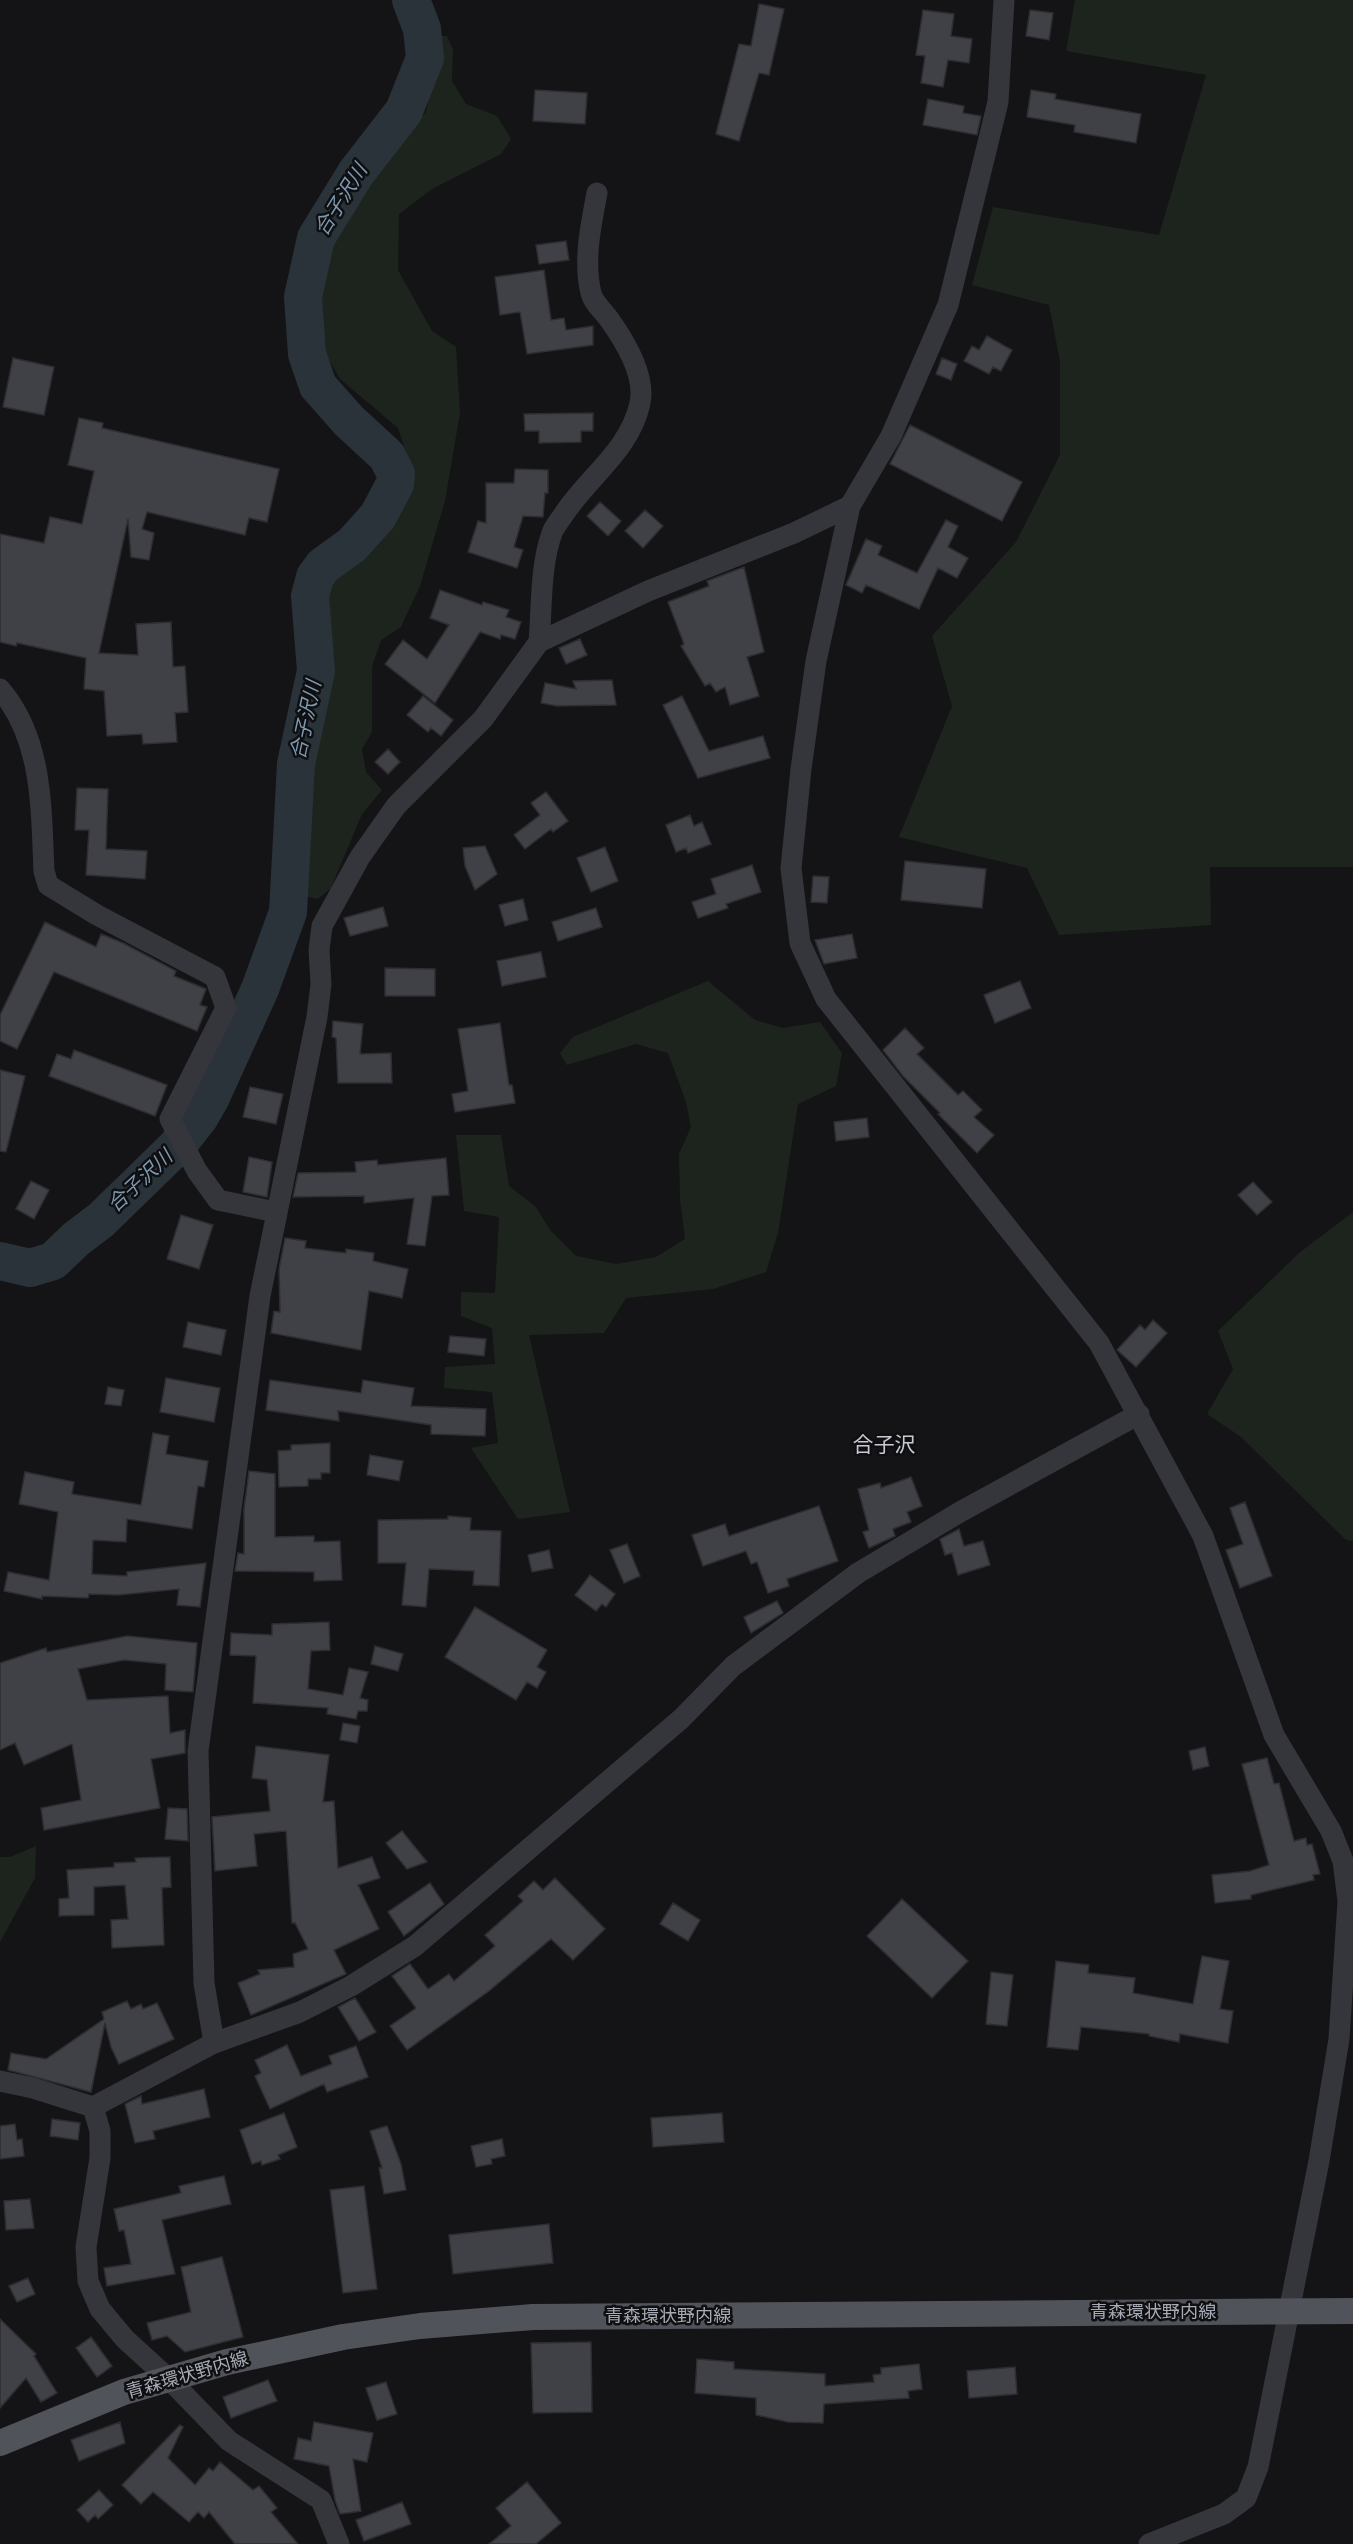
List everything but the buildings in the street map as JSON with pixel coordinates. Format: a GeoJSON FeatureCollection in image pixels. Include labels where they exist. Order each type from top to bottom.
{"type":"FeatureCollection","features":[{"type":"Feature","properties":{"kind":"main road","name":"青森環状野内線"},"geometry":{"type":"LineString","coordinates":[[0,2442],[124,2392],[227,2362],[343,2337],[420,2326],[533,2317],[1353,2311]]}},
{"type":"Feature","properties":{"kind":"street"},"geometry":{"type":"LineString","coordinates":[[1004,0],[998,102],[948,305],[891,435],[850,506],[816,661],[801,769],[791,868],[800,943],[826,999],[1099,1343],[1139,1414],[1203,1536],[1274,1735],[1331,1831],[1343,1861],[1348,1901],[1339,2039],[1319,2161],[1258,2467],[1246,2498],[1224,2514],[1149,2544]]}},
{"type":"Feature","properties":{"kind":"street"},"geometry":{"type":"LineString","coordinates":[[539,642],[545,569],[552,532],[573,500],[601,471],[631,432],[641,400],[638,376],[622,338],[591,295],[590,236],[597,193]]}},
{"type":"Feature","properties":{"kind":"street"},"geometry":{"type":"LineString","coordinates":[[214,2043],[204,1983],[198,1751],[240,1424],[260,1296],[317,1017],[321,984],[319,950],[322,926],[360,857],[396,806],[483,719],[539,642],[648,591],[794,533],[850,506]]}},
{"type":"Feature","properties":{"kind":"street"},"geometry":{"type":"LineString","coordinates":[[0,688],[15,707],[36,762],[44,871],[48,885],[98,915],[215,977],[226,1008],[170,1119],[172,1128],[197,1171],[218,1200],[276,1212]]}},
{"type":"Feature","properties":{"kind":"street"},"geometry":{"type":"LineString","coordinates":[[0,2081],[33,2088],[93,2108],[214,2043],[300,2012],[351,1986],[415,1946],[681,1719],[733,1666],[858,1573],[960,1512],[1139,1414]]}},
{"type":"Feature","properties":{"kind":"street"},"geometry":{"type":"LineString","coordinates":[[93,2108],[100,2131],[100,2158],[86,2247],[88,2281],[100,2309],[125,2339],[170,2380],[229,2441],[321,2500],[339,2544]]}},
{"type":"Feature","properties":{"kind":"shaded area"},"geometry":{"type":"Polygon","coordinates":[[[1075,0],[1353,0],[1353,867],[1210,867],[1211,925],[1059,935],[1027,868],[899,837],[952,706],[932,636],[1016,542],[1060,455],[1060,361],[1049,305],[972,285],[993,207],[1159,235],[1206,75],[1066,51],[1075,0]]]}},
{"type":"Feature","properties":{"kind":"shaded area"},"geometry":{"type":"Polygon","coordinates":[[[435,36],[447,36],[453,49],[452,81],[466,104],[497,116],[511,139],[501,154],[432,189],[399,214],[398,270],[432,331],[456,347],[460,413],[445,501],[420,586],[401,627],[381,640],[372,667],[372,732],[362,749],[366,772],[382,790],[362,814],[331,888],[318,899],[304,896],[303,852],[311,746],[322,653],[314,605],[330,570],[356,555],[386,531],[413,474],[398,428],[340,379],[321,346],[319,306],[331,235],[359,183],[426,112],[433,78],[435,36]]]}},
{"type":"Feature","properties":{"kind":"shaded area"},"geometry":{"type":"Polygon","coordinates":[[[708,981],[755,1020],[783,1028],[820,1022],[842,1053],[836,1086],[798,1104],[778,1233],[766,1272],[713,1289],[626,1298],[604,1333],[529,1335],[570,1512],[518,1519],[471,1448],[498,1443],[492,1392],[444,1388],[445,1367],[495,1364],[492,1328],[461,1316],[461,1292],[495,1293],[499,1217],[464,1211],[456,1135],[501,1135],[509,1186],[536,1207],[550,1230],[576,1256],[616,1264],[656,1257],[685,1239],[680,1199],[679,1154],[691,1127],[686,1102],[668,1053],[636,1044],[567,1065],[560,1053],[573,1037],[708,981]]]}},
{"type":"Feature","properties":{"kind":"shaded area"},"geometry":{"type":"Polygon","coordinates":[[[1353,1212],[1353,1541],[1346,1540],[1241,1437],[1207,1414],[1233,1369],[1218,1331],[1299,1253],[1353,1212]]]}},
{"type":"Feature","properties":{"kind":"shaded area"},"geometry":{"type":"Polygon","coordinates":[[[36,1846],[35,1878],[0,1942],[0,1857],[10,1857],[36,1846]]]}},
{"type":"Feature","properties":{"kind":"waterway","name":"合子沢川"},"geometry":{"type":"LineString","coordinates":[[0,1261],[30,1268],[53,1261],[101,1220],[176,1147],[199,1118],[211,1097],[260,989],[288,912],[296,764],[316,671],[310,596],[315,577],[323,566],[352,545],[378,516],[395,484],[396,474],[387,456],[349,421],[318,386],[307,354],[303,297],[316,238],[356,173],[404,111],[425,58],[422,29],[411,0]]}},
{"type":"Feature","properties":{"kind":"district","name":"合子沢"},"geometry":{"type":"Point","coordinates":[884,1445]}}]}
